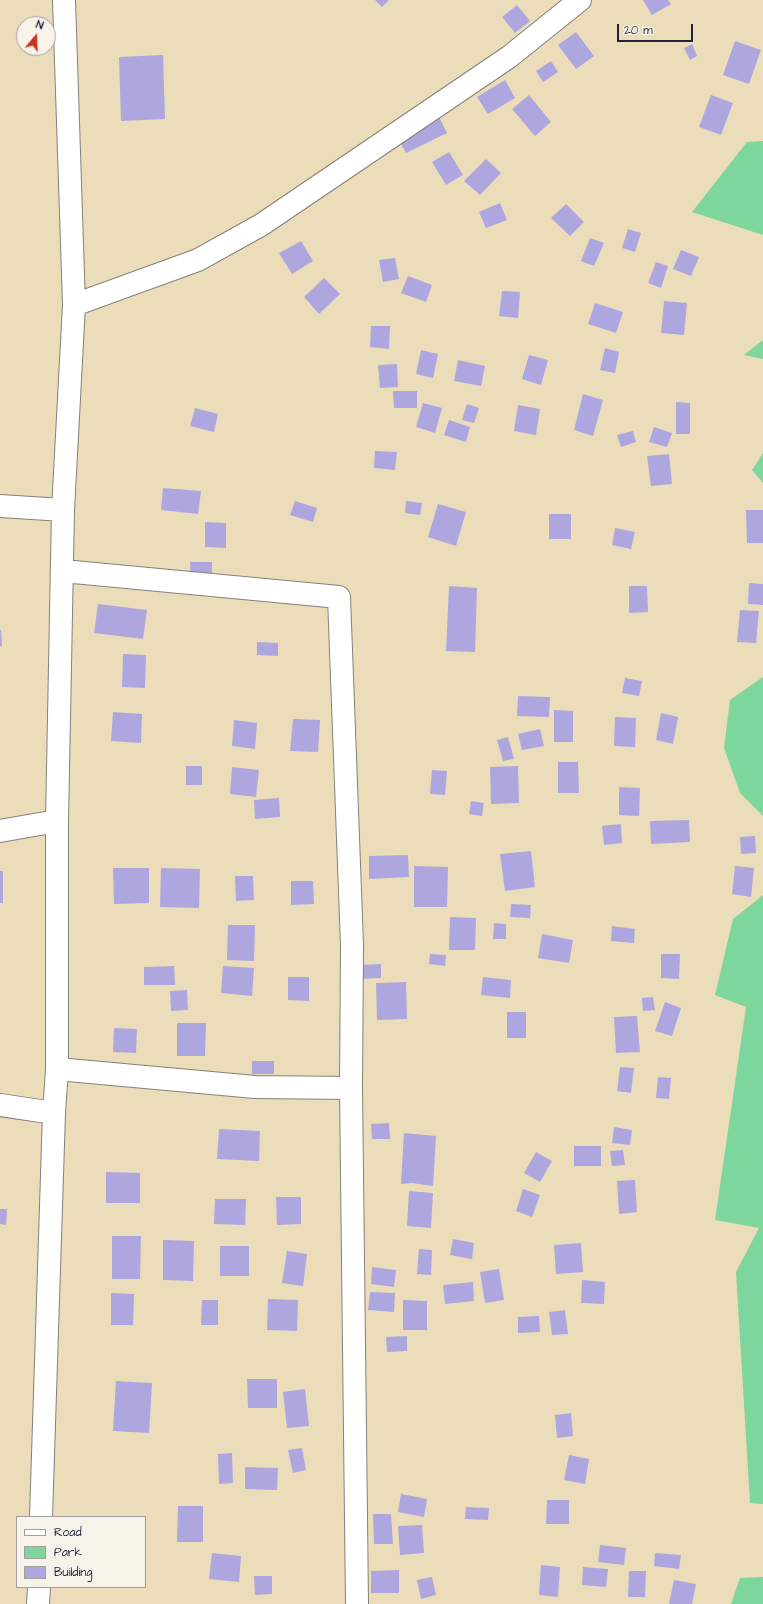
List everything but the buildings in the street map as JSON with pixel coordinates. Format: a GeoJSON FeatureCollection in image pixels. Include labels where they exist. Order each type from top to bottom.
{"type":"FeatureCollection","features":[{"type":"Feature","properties":{"kind":"street"},"geometry":{"type":"LineString","coordinates":[[41,1516],[54,1113],[57,1069],[57,821],[63,510],[74,304],[64,0]]}},
{"type":"Feature","properties":{"kind":"street"},"geometry":{"type":"LineString","coordinates":[[74,304],[198,260],[261,225],[509,57],[580,0]]}},
{"type":"Feature","properties":{"kind":"street"},"geometry":{"type":"LineString","coordinates":[[0,506],[63,510]]}},
{"type":"Feature","properties":{"kind":"street"},"geometry":{"type":"LineString","coordinates":[[63,571],[339,597],[352,946],[351,1088],[357,1604]]}},
{"type":"Feature","properties":{"kind":"street"},"geometry":{"type":"LineString","coordinates":[[0,831],[57,821]]}},
{"type":"Feature","properties":{"kind":"street"},"geometry":{"type":"LineString","coordinates":[[57,1069],[255,1087],[351,1088]]}},
{"type":"Feature","properties":{"kind":"street"},"geometry":{"type":"LineString","coordinates":[[0,1105],[54,1113]]}},
{"type":"Feature","properties":{"kind":"street"},"geometry":{"type":"LineString","coordinates":[[38,1604],[39,1588]]}},
{"type":"Feature","properties":{"kind":"green space"},"geometry":{"type":"Polygon","coordinates":[[[763,141],[763,235],[692,212],[747,142],[763,141]]]}},
{"type":"Feature","properties":{"kind":"green space"},"geometry":{"type":"Polygon","coordinates":[[[763,340],[763,359],[744,355],[763,340]]]}},
{"type":"Feature","properties":{"kind":"green space"},"geometry":{"type":"Polygon","coordinates":[[[763,453],[763,483],[752,470],[763,453]]]}},
{"type":"Feature","properties":{"kind":"green space"},"geometry":{"type":"Polygon","coordinates":[[[763,677],[763,816],[740,793],[724,748],[730,700],[763,677]]]}},
{"type":"Feature","properties":{"kind":"green space"},"geometry":{"type":"Polygon","coordinates":[[[763,895],[763,1504],[750,1503],[736,1272],[759,1228],[715,1220],[746,1007],[715,995],[733,919],[763,895]]]}},
{"type":"Feature","properties":{"kind":"green space"},"geometry":{"type":"Polygon","coordinates":[[[763,1577],[763,1604],[731,1604],[740,1578],[763,1577]]]}}]}
